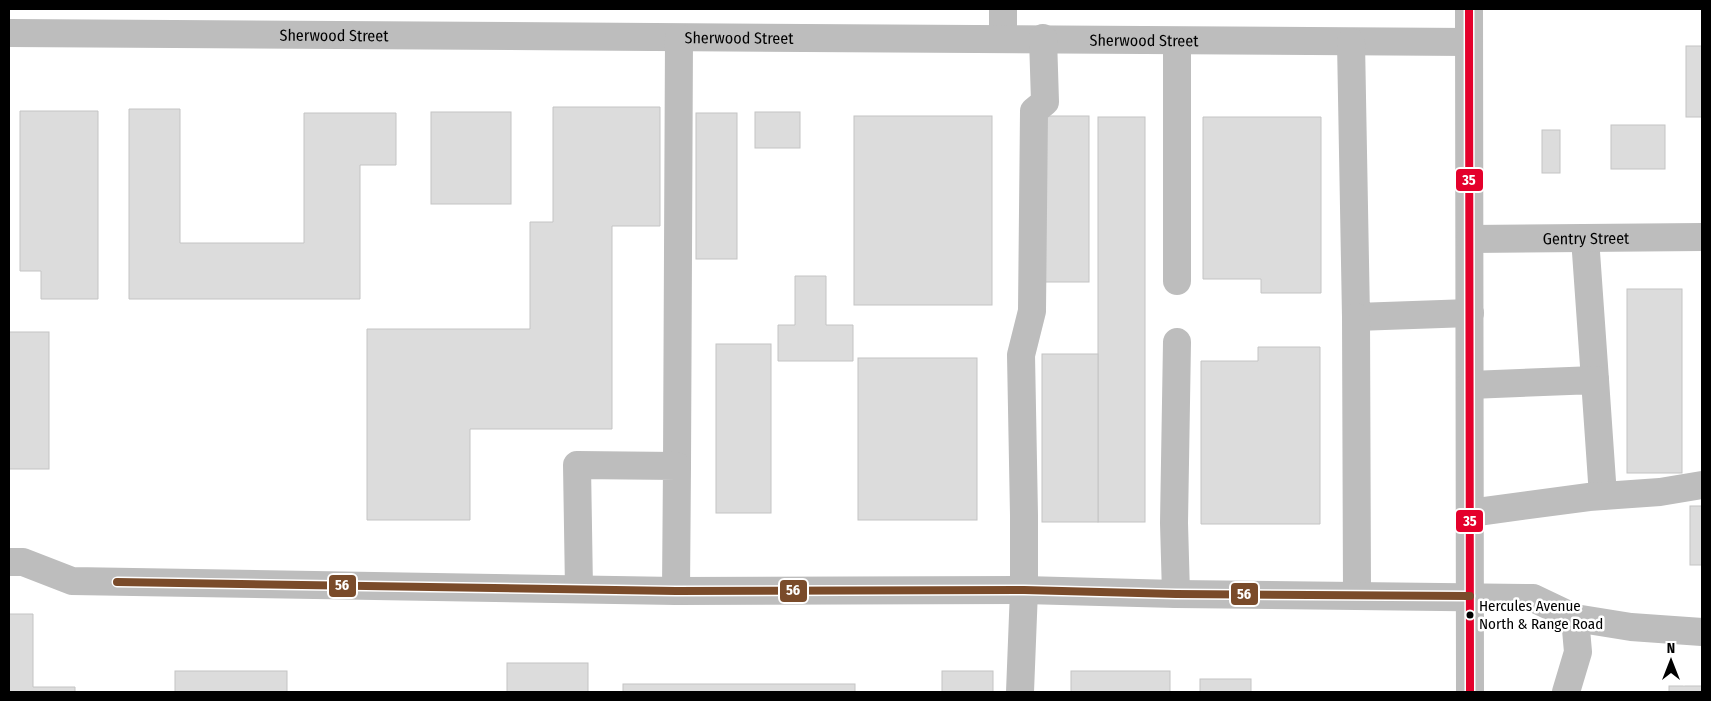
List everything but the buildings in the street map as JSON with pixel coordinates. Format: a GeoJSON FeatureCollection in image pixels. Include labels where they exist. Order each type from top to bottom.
{"type":"FeatureCollection","features":[{"type":"Feature","properties":{"kind":"street"},"geometry":{"type":"LineString","coordinates":[[1003,9],[1003,38]]}},
{"type":"Feature","properties":{"kind":"street"},"geometry":{"type":"LineString","coordinates":[[1469,9],[1470,692]]}},
{"type":"Feature","properties":{"kind":"street","name":"Sherwood Street"},"geometry":{"type":"LineString","coordinates":[[9,33],[1469,42]]}},
{"type":"Feature","properties":{"kind":"street"},"geometry":{"type":"LineString","coordinates":[[676,591],[679,38]]}},
{"type":"Feature","properties":{"kind":"street"},"geometry":{"type":"LineString","coordinates":[[1020,692],[1024,590],[1021,355],[1032,311],[1034,111],[1045,102],[1043,38]]}},
{"type":"Feature","properties":{"kind":"street"},"geometry":{"type":"LineString","coordinates":[[1176,281],[1177,41]]}},
{"type":"Feature","properties":{"kind":"street"},"geometry":{"type":"LineString","coordinates":[[1351,42],[1356,316],[1357,596]]}},
{"type":"Feature","properties":{"kind":"street","name":"Gentry Street"},"geometry":{"type":"LineString","coordinates":[[1470,239],[1702,237]]}},
{"type":"Feature","properties":{"kind":"street"},"geometry":{"type":"LineString","coordinates":[[1584,238],[1603,496]]}},
{"type":"Feature","properties":{"kind":"street"},"geometry":{"type":"LineString","coordinates":[[1356,316],[1470,313]]}},
{"type":"Feature","properties":{"kind":"street"},"geometry":{"type":"LineString","coordinates":[[1176,594],[1174,523],[1177,342]]}},
{"type":"Feature","properties":{"kind":"street"},"geometry":{"type":"LineString","coordinates":[[1470,385],[1595,380]]}},
{"type":"Feature","properties":{"kind":"street"},"geometry":{"type":"LineString","coordinates":[[579,589],[577,464],[676,466]]}},
{"type":"Feature","properties":{"kind":"street"},"geometry":{"type":"LineString","coordinates":[[1470,513],[1603,496],[1660,492],[1702,485]]}},
{"type":"Feature","properties":{"kind":"street"},"geometry":{"type":"LineString","coordinates":[[9,562],[24,562],[72,581],[676,591],[1024,590],[1176,594],[1533,598],[1576,618],[1631,627],[1702,632]]}},
{"type":"Feature","properties":{"kind":"street"},"geometry":{"type":"LineString","coordinates":[[1566,692],[1578,652],[1576,618]]}},
{"type":"Feature","properties":{"kind":"transit line","name":"35"},"geometry":{"type":"LineString","coordinates":[[1469,9],[1470,692]]}},
{"type":"Feature","properties":{"kind":"transit line","name":"56"},"geometry":{"type":"LineString","coordinates":[[117,582],[676,591],[1024,590],[1176,594],[1470,596]]}},
{"type":"Feature","properties":{"kind":"place","name":"Hercules Avenue North & Range Road"},"geometry":{"type":"Point","coordinates":[1470,615]}}]}
